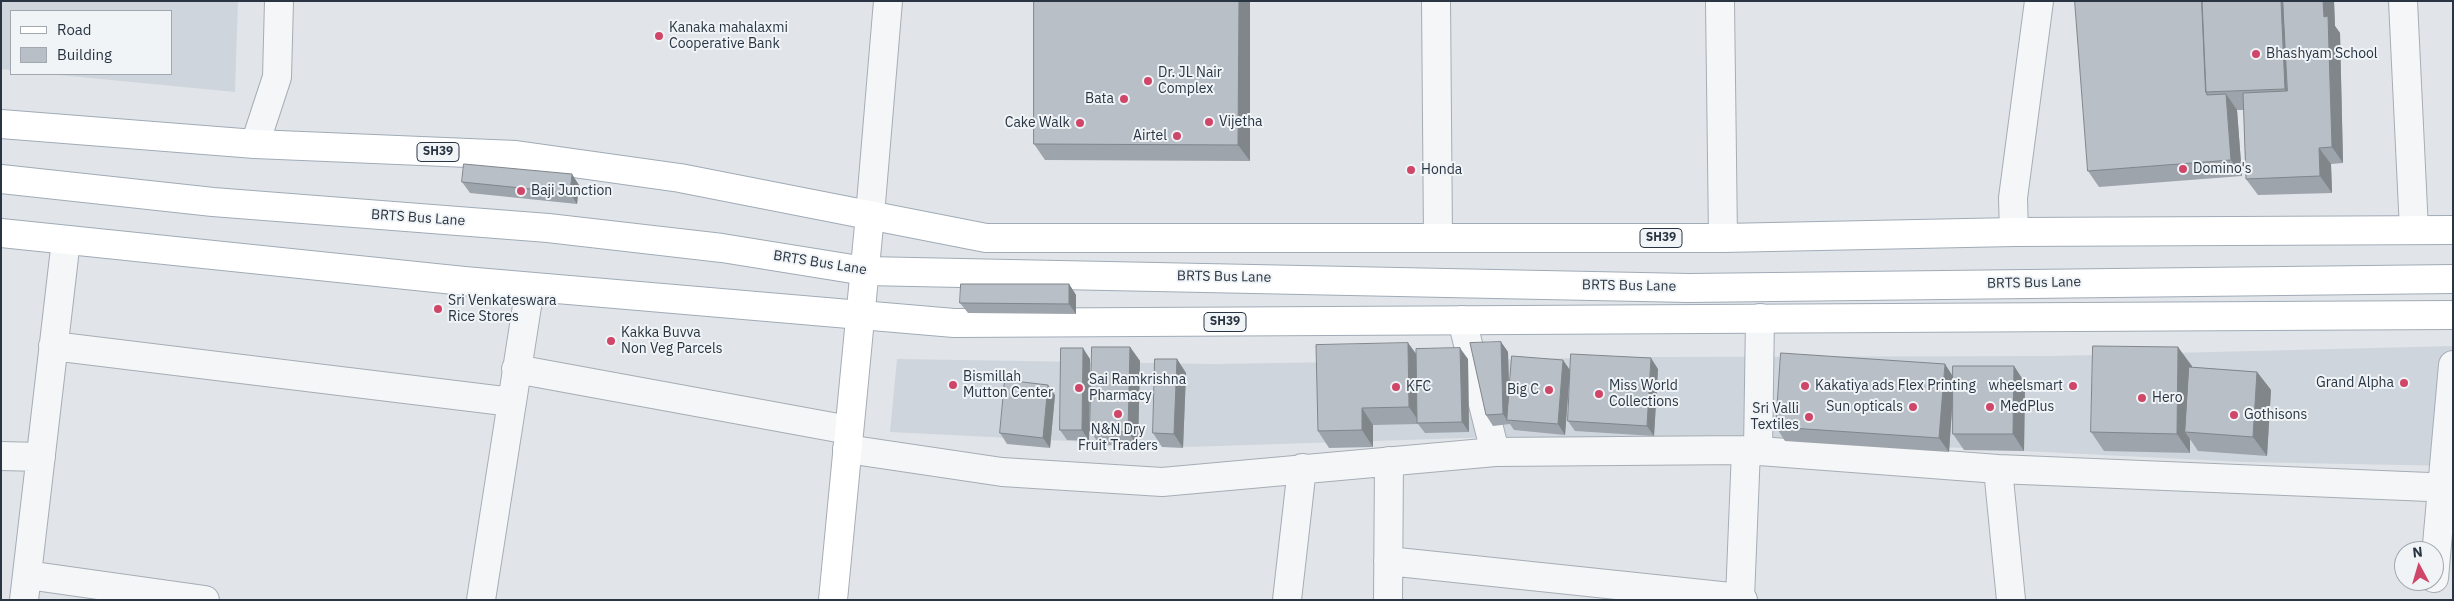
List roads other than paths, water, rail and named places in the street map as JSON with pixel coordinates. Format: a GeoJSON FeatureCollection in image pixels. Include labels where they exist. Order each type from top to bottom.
{"type":"FeatureCollection","features":[{"type":"Feature","properties":{"kind":"main road","name":"SH39"},"geometry":{"type":"LineString","coordinates":[[1,124],[255,144],[516,155],[680,178],[986,238],[1723,238],[2014,232],[2453,230]]}},
{"type":"Feature","properties":{"kind":"main road","name":"BRTS Bus Lane"},"geometry":{"type":"LineString","coordinates":[[1,179],[213,202],[558,229],[722,248],[865,271],[1689,288],[2453,279]]}},
{"type":"Feature","properties":{"kind":"main road"},"geometry":{"type":"LineString","coordinates":[[833,600],[870,216]]}},
{"type":"Feature","properties":{"kind":"main road","name":"SH39"},"geometry":{"type":"LineString","coordinates":[[1,233],[530,287],[954,323],[2453,315]]}},
{"type":"Feature","properties":{"kind":"street"},"geometry":{"type":"LineString","coordinates":[[255,144],[277,77],[279,1]]}},
{"type":"Feature","properties":{"kind":"street"},"geometry":{"type":"LineString","coordinates":[[870,216],[888,1]]}},
{"type":"Feature","properties":{"kind":"street"},"geometry":{"type":"LineString","coordinates":[[1436,1],[1438,238]]}},
{"type":"Feature","properties":{"kind":"street"},"geometry":{"type":"LineString","coordinates":[[1720,1],[1723,238]]}},
{"type":"Feature","properties":{"kind":"street"},"geometry":{"type":"LineString","coordinates":[[2014,232],[2013,198],[2039,1]]}},
{"type":"Feature","properties":{"kind":"street"},"geometry":{"type":"LineString","coordinates":[[2403,1],[2414,230]]}},
{"type":"Feature","properties":{"kind":"street"},"geometry":{"type":"LineString","coordinates":[[66,240],[26,587],[205,600]]}},
{"type":"Feature","properties":{"kind":"street"},"geometry":{"type":"LineString","coordinates":[[481,600],[530,287]]}},
{"type":"Feature","properties":{"kind":"street"},"geometry":{"type":"LineString","coordinates":[[1388,561],[1741,599],[1760,318]]}},
{"type":"Feature","properties":{"kind":"street"},"geometry":{"type":"LineString","coordinates":[[1462,320],[1495,452]]}},
{"type":"Feature","properties":{"kind":"street"},"geometry":{"type":"LineString","coordinates":[[53,346],[512,402]]}},
{"type":"Feature","properties":{"kind":"street"},"geometry":{"type":"LineString","coordinates":[[2439,541],[2447,488],[2453,365]]}},
{"type":"Feature","properties":{"kind":"street"},"geometry":{"type":"LineString","coordinates":[[516,369],[1002,472],[1162,482],[1495,452],[1752,451],[1998,470],[2447,488]]}},
{"type":"Feature","properties":{"kind":"street"},"geometry":{"type":"LineString","coordinates":[[1,456],[41,456]]}},
{"type":"Feature","properties":{"kind":"street"},"geometry":{"type":"LineString","coordinates":[[1388,600],[1389,461]]}},
{"type":"Feature","properties":{"kind":"street"},"geometry":{"type":"LineString","coordinates":[[1287,600],[1302,468]]}},
{"type":"Feature","properties":{"kind":"street"},"geometry":{"type":"LineString","coordinates":[[1998,470],[2011,600]]}},
{"type":"Feature","properties":{"kind":"place","name":"Kanaka mahalaxmi Cooperative Bank"},"geometry":{"type":"Point","coordinates":[659,36]}},
{"type":"Feature","properties":{"kind":"place","name":"Bhashyam School"},"geometry":{"type":"Point","coordinates":[2256,54]}},
{"type":"Feature","properties":{"kind":"place","name":"Dr. JL Nair Complex"},"geometry":{"type":"Point","coordinates":[1148,81]}},
{"type":"Feature","properties":{"kind":"place","name":"Bata"},"geometry":{"type":"Point","coordinates":[1124,99]}},
{"type":"Feature","properties":{"kind":"place","name":"Vijetha"},"geometry":{"type":"Point","coordinates":[1209,122]}},
{"type":"Feature","properties":{"kind":"place","name":"Cake Walk"},"geometry":{"type":"Point","coordinates":[1080,123]}},
{"type":"Feature","properties":{"kind":"place","name":"Airtel"},"geometry":{"type":"Point","coordinates":[1177,136]}},
{"type":"Feature","properties":{"kind":"place","name":"Domino's"},"geometry":{"type":"Point","coordinates":[2183,169]}},
{"type":"Feature","properties":{"kind":"place","name":"Honda"},"geometry":{"type":"Point","coordinates":[1411,170]}},
{"type":"Feature","properties":{"kind":"place","name":"Baji Junction"},"geometry":{"type":"Point","coordinates":[521,191]}},
{"type":"Feature","properties":{"kind":"place","name":"Sri Venkateswara Rice Stores"},"geometry":{"type":"Point","coordinates":[438,309]}},
{"type":"Feature","properties":{"kind":"place","name":"Kakka Buvva Non Veg Parcels"},"geometry":{"type":"Point","coordinates":[611,341]}},
{"type":"Feature","properties":{"kind":"place","name":"Grand Alpha"},"geometry":{"type":"Point","coordinates":[2404,383]}},
{"type":"Feature","properties":{"kind":"place","name":"Bismillah Mutton Center"},"geometry":{"type":"Point","coordinates":[953,385]}},
{"type":"Feature","properties":{"kind":"place","name":"Kakatiya ads Flex Printing"},"geometry":{"type":"Point","coordinates":[1805,386]}},
{"type":"Feature","properties":{"kind":"place","name":"wheelsmart"},"geometry":{"type":"Point","coordinates":[2073,386]}},
{"type":"Feature","properties":{"kind":"place","name":"KFC"},"geometry":{"type":"Point","coordinates":[1396,387]}},
{"type":"Feature","properties":{"kind":"place","name":"Sai Ramkrishna Pharmacy"},"geometry":{"type":"Point","coordinates":[1079,388]}},
{"type":"Feature","properties":{"kind":"place","name":"Big C"},"geometry":{"type":"Point","coordinates":[1549,390]}},
{"type":"Feature","properties":{"kind":"place","name":"Miss World Collections"},"geometry":{"type":"Point","coordinates":[1599,394]}},
{"type":"Feature","properties":{"kind":"place","name":"Hero"},"geometry":{"type":"Point","coordinates":[2142,398]}},
{"type":"Feature","properties":{"kind":"place","name":"Sun opticals"},"geometry":{"type":"Point","coordinates":[1913,407]}},
{"type":"Feature","properties":{"kind":"place","name":"MedPlus"},"geometry":{"type":"Point","coordinates":[1990,407]}},
{"type":"Feature","properties":{"kind":"place","name":"N&N Dry Fruit Traders"},"geometry":{"type":"Point","coordinates":[1118,414]}},
{"type":"Feature","properties":{"kind":"place","name":"Gothisons"},"geometry":{"type":"Point","coordinates":[2234,415]}},
{"type":"Feature","properties":{"kind":"place","name":"Sri Valli Textiles"},"geometry":{"type":"Point","coordinates":[1809,417]}}]}
